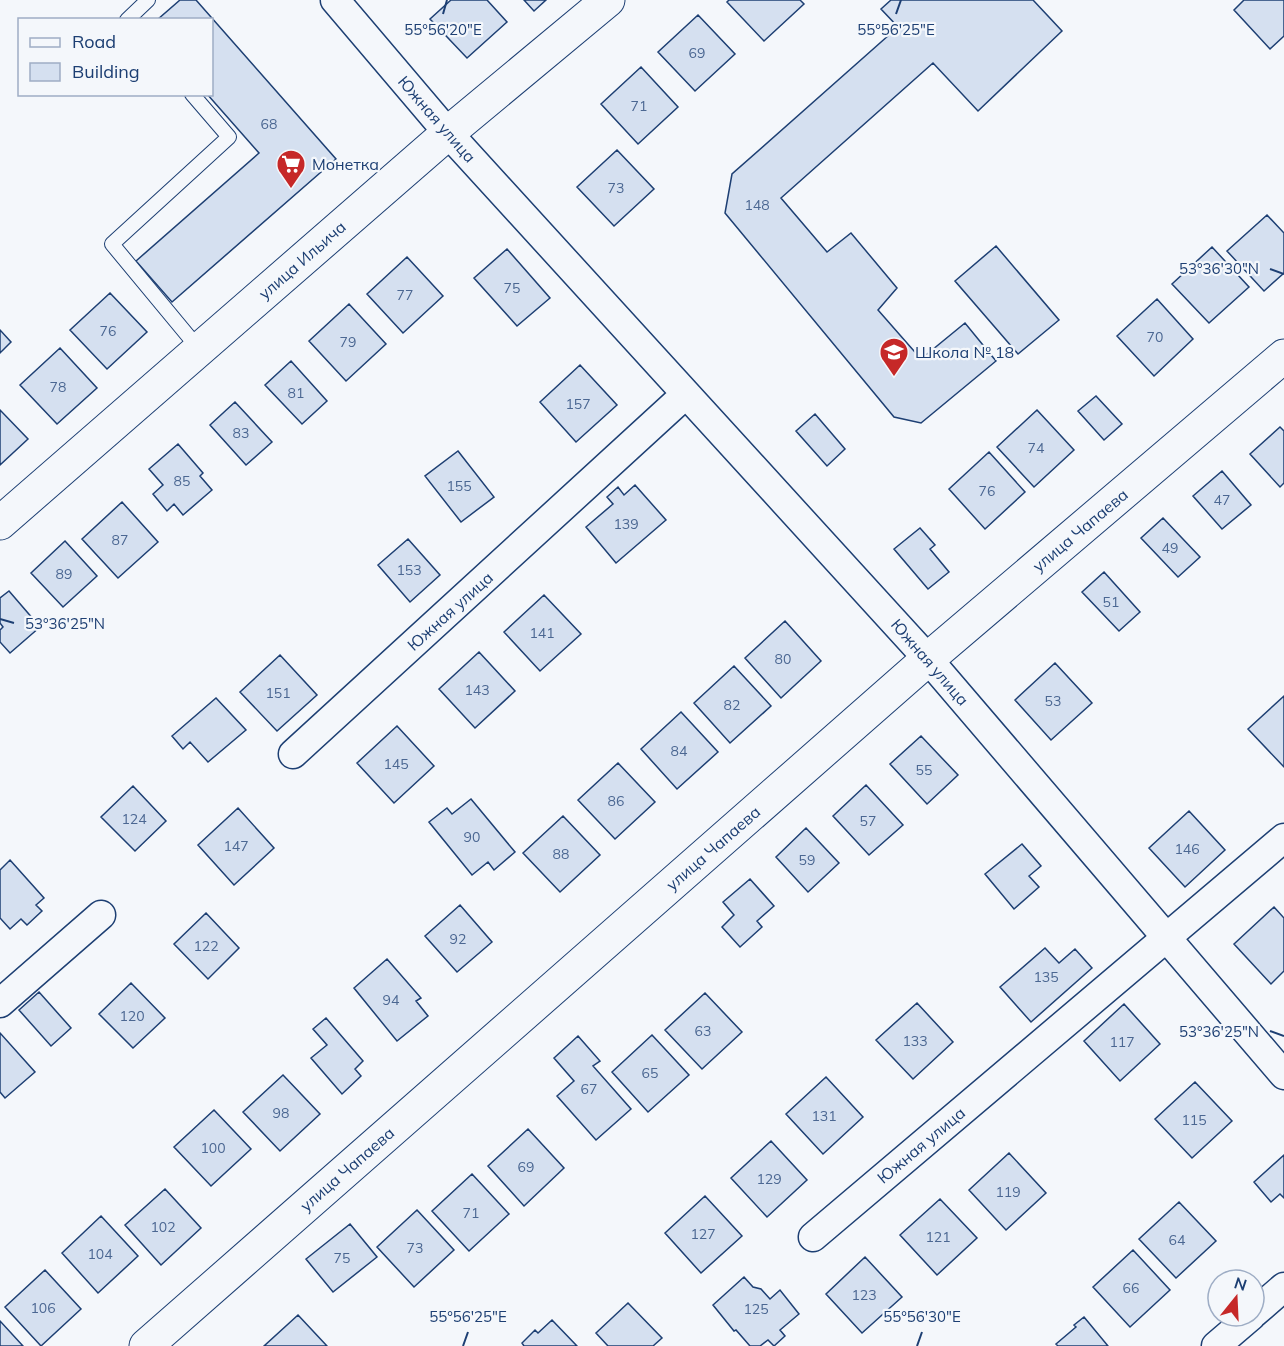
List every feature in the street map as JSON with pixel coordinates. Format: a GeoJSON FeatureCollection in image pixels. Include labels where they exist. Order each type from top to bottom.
{"type":"FeatureCollection","features":[{"type":"Feature","properties":{"kind":"street","name":"Южная улица"},"geometry":{"type":"LineString","coordinates":[[336,0],[448,133],[928,659],[1284,1074]]}},
{"type":"Feature","properties":{"kind":"street","name":"улица Ильича"},"geometry":{"type":"LineString","coordinates":[[0,522],[448,133],[608,0]]}},
{"type":"Feature","properties":{"kind":"street","name":"улица Чапаева"},"geometry":{"type":"LineString","coordinates":[[146,1346],[928,659],[1284,356]]}},
{"type":"Feature","properties":{"kind":"street","name":"Южная улица"},"geometry":{"type":"LineString","coordinates":[[293,754],[686,394]]}},
{"type":"Feature","properties":{"kind":"street","name":"Южная улица"},"geometry":{"type":"LineString","coordinates":[[813,1237],[1284,838]]}},
{"type":"Feature","properties":{"kind":"street"},"geometry":{"type":"LineString","coordinates":[[0,1003],[101,915]]}},
{"type":"Feature","properties":{"kind":"street"},"geometry":{"type":"LineString","coordinates":[[1266,1303],[1284,1287]]}},
{"type":"Feature","properties":{"kind":"street"},"geometry":{"type":"LineString","coordinates":[[1216,1346],[1237,1328]]}},
{"type":"Feature","properties":{"kind":"lane"},"geometry":{"type":"LineString","coordinates":[[129,18],[148,0]]}},
{"type":"Feature","properties":{"kind":"lane"},"geometry":{"type":"LineString","coordinates":[[194,96],[229,137],[112,244],[199,349]]}},
{"type":"Feature","properties":{"kind":"building"},"geometry":{"type":"Polygon","coordinates":[[[180,0],[196,0],[212,18],[159,18],[180,0]]]}},
{"type":"Feature","properties":{"kind":"building"},"geometry":{"type":"Polygon","coordinates":[[[451,0],[487,0],[507,22],[467,58],[430,19],[451,0]]]}},
{"type":"Feature","properties":{"kind":"building"},"geometry":{"type":"Polygon","coordinates":[[[524,0],[546,0],[534,11],[524,0]]]}},
{"type":"Feature","properties":{"kind":"building"},"geometry":{"type":"Polygon","coordinates":[[[729,0],[800,0],[804,4],[764,41],[727,2],[729,0]]]}},
{"type":"Feature","properties":{"kind":"building"},"geometry":{"type":"Polygon","coordinates":[[[891,0],[1033,0],[1062,31],[978,111],[933,63],[781,198],[827,252],[851,233],[897,288],[878,310],[921,359],[965,323],[996,361],[921,423],[894,417],[725,213],[732,174],[898,27],[881,9],[891,0]]]}},
{"type":"Feature","properties":{"kind":"building"},"geometry":{"type":"Polygon","coordinates":[[[1244,0],[1284,0],[1284,36],[1270,49],[1234,10],[1244,0]]]}},
{"type":"Feature","properties":{"kind":"building"},"geometry":{"type":"Polygon","coordinates":[[[698,15],[735,54],[695,91],[658,52],[698,15]]]}},
{"type":"Feature","properties":{"kind":"building"},"geometry":{"type":"Polygon","coordinates":[[[213,19],[336,159],[172,302],[136,261],[259,153],[209,96],[213,96],[213,19]]]}},
{"type":"Feature","properties":{"kind":"building"},"geometry":{"type":"Polygon","coordinates":[[[641,67],[678,107],[638,144],[601,104],[641,67]]]}},
{"type":"Feature","properties":{"kind":"building"},"geometry":{"type":"Polygon","coordinates":[[[617,150],[654,189],[614,226],[577,187],[617,150]]]}},
{"type":"Feature","properties":{"kind":"building"},"geometry":{"type":"Polygon","coordinates":[[[1267,215],[1284,233],[1284,273],[1264,291],[1227,251],[1267,215]]]}},
{"type":"Feature","properties":{"kind":"building"},"geometry":{"type":"Polygon","coordinates":[[[996,246],[1059,320],[1018,354],[955,281],[996,246]]]}},
{"type":"Feature","properties":{"kind":"building"},"geometry":{"type":"Polygon","coordinates":[[[1212,247],[1249,287],[1209,323],[1172,284],[1212,247]]]}},
{"type":"Feature","properties":{"kind":"building"},"geometry":{"type":"Polygon","coordinates":[[[507,249],[550,298],[517,326],[474,278],[507,249]]]}},
{"type":"Feature","properties":{"kind":"building"},"geometry":{"type":"Polygon","coordinates":[[[407,257],[443,296],[403,333],[367,294],[407,257]]]}},
{"type":"Feature","properties":{"kind":"building"},"geometry":{"type":"Polygon","coordinates":[[[110,293],[147,332],[107,369],[70,330],[110,293]]]}},
{"type":"Feature","properties":{"kind":"building"},"geometry":{"type":"Polygon","coordinates":[[[1157,299],[1193,339],[1154,376],[1117,336],[1157,299]]]}},
{"type":"Feature","properties":{"kind":"building"},"geometry":{"type":"Polygon","coordinates":[[[349,304],[386,344],[346,381],[309,341],[349,304]]]}},
{"type":"Feature","properties":{"kind":"building"},"geometry":{"type":"Polygon","coordinates":[[[0,330],[11,342],[0,353],[0,330]]]}},
{"type":"Feature","properties":{"kind":"building"},"geometry":{"type":"Polygon","coordinates":[[[60,348],[97,388],[57,424],[20,385],[60,348]]]}},
{"type":"Feature","properties":{"kind":"building"},"geometry":{"type":"Polygon","coordinates":[[[291,361],[327,401],[302,424],[265,385],[291,361]]]}},
{"type":"Feature","properties":{"kind":"building"},"geometry":{"type":"Polygon","coordinates":[[[580,365],[617,405],[576,442],[540,402],[580,365]]]}},
{"type":"Feature","properties":{"kind":"building"},"geometry":{"type":"Polygon","coordinates":[[[1096,396],[1122,424],[1104,440],[1078,411],[1096,396]]]}},
{"type":"Feature","properties":{"kind":"building"},"geometry":{"type":"Polygon","coordinates":[[[235,402],[272,442],[246,465],[210,425],[235,402]]]}},
{"type":"Feature","properties":{"kind":"building"},"geometry":{"type":"Polygon","coordinates":[[[0,410],[28,439],[0,465],[0,410]]]}},
{"type":"Feature","properties":{"kind":"building"},"geometry":{"type":"Polygon","coordinates":[[[1037,410],[1074,450],[1034,487],[997,447],[1037,410]]]}},
{"type":"Feature","properties":{"kind":"building"},"geometry":{"type":"Polygon","coordinates":[[[815,414],[845,449],[827,466],[796,431],[815,414]]]}},
{"type":"Feature","properties":{"kind":"building"},"geometry":{"type":"Polygon","coordinates":[[[1280,427],[1284,431],[1284,483],[1280,487],[1250,454],[1280,427]]]}},
{"type":"Feature","properties":{"kind":"building"},"geometry":{"type":"Polygon","coordinates":[[[178,444],[203,473],[200,476],[212,490],[183,515],[174,504],[167,511],[153,494],[163,485],[149,469],[178,444]]]}},
{"type":"Feature","properties":{"kind":"building"},"geometry":{"type":"Polygon","coordinates":[[[458,451],[494,497],[461,522],[425,476],[458,451]]]}},
{"type":"Feature","properties":{"kind":"building"},"geometry":{"type":"Polygon","coordinates":[[[989,452],[1025,492],[985,529],[949,489],[989,452]]]}},
{"type":"Feature","properties":{"kind":"building"},"geometry":{"type":"Polygon","coordinates":[[[1222,471],[1251,505],[1222,529],[1193,496],[1222,471]]]}},
{"type":"Feature","properties":{"kind":"building"},"geometry":{"type":"Polygon","coordinates":[[[635,485],[666,520],[616,563],[586,527],[613,504],[607,497],[618,487],[624,495],[635,485]]]}},
{"type":"Feature","properties":{"kind":"building"},"geometry":{"type":"Polygon","coordinates":[[[122,502],[158,542],[118,578],[82,539],[122,502]]]}},
{"type":"Feature","properties":{"kind":"building"},"geometry":{"type":"Polygon","coordinates":[[[1163,518],[1200,557],[1178,577],[1141,538],[1163,518]]]}},
{"type":"Feature","properties":{"kind":"building"},"geometry":{"type":"Polygon","coordinates":[[[920,528],[935,545],[930,549],[949,572],[928,589],[894,549],[920,528]]]}},
{"type":"Feature","properties":{"kind":"building"},"geometry":{"type":"Polygon","coordinates":[[[408,539],[440,575],[410,602],[378,565],[408,539]]]}},
{"type":"Feature","properties":{"kind":"building"},"geometry":{"type":"Polygon","coordinates":[[[65,541],[97,576],[63,607],[31,573],[65,541]]]}},
{"type":"Feature","properties":{"kind":"building"},"geometry":{"type":"Polygon","coordinates":[[[1104,572],[1140,612],[1119,631],[1082,592],[1104,572]]]}},
{"type":"Feature","properties":{"kind":"building"},"geometry":{"type":"Polygon","coordinates":[[[9,591],[40,627],[10,653],[0,642],[0,630],[3,627],[0,623],[0,598],[9,591]]]}},
{"type":"Feature","properties":{"kind":"building"},"geometry":{"type":"Polygon","coordinates":[[[544,595],[581,634],[540,671],[504,632],[544,595]]]}},
{"type":"Feature","properties":{"kind":"building"},"geometry":{"type":"Polygon","coordinates":[[[785,621],[821,661],[781,698],[745,658],[785,621]]]}},
{"type":"Feature","properties":{"kind":"building"},"geometry":{"type":"Polygon","coordinates":[[[479,652],[515,691],[475,728],[439,689],[479,652]]]}},
{"type":"Feature","properties":{"kind":"building"},"geometry":{"type":"Polygon","coordinates":[[[280,655],[317,695],[277,731],[240,692],[280,655]]]}},
{"type":"Feature","properties":{"kind":"building"},"geometry":{"type":"Polygon","coordinates":[[[1055,663],[1092,703],[1051,740],[1015,700],[1055,663]]]}},
{"type":"Feature","properties":{"kind":"building"},"geometry":{"type":"Polygon","coordinates":[[[734,666],[771,706],[730,743],[694,703],[734,666]]]}},
{"type":"Feature","properties":{"kind":"building"},"geometry":{"type":"Polygon","coordinates":[[[1284,696],[1284,767],[1248,729],[1284,696]]]}},
{"type":"Feature","properties":{"kind":"building"},"geometry":{"type":"Polygon","coordinates":[[[216,698],[246,730],[208,762],[190,742],[183,749],[172,736],[216,698]]]}},
{"type":"Feature","properties":{"kind":"building"},"geometry":{"type":"Polygon","coordinates":[[[681,712],[718,752],[677,789],[641,749],[681,712]]]}},
{"type":"Feature","properties":{"kind":"building"},"geometry":{"type":"Polygon","coordinates":[[[397,726],[434,766],[394,803],[357,763],[397,726]]]}},
{"type":"Feature","properties":{"kind":"building"},"geometry":{"type":"Polygon","coordinates":[[[921,736],[958,775],[927,804],[890,764],[921,736]]]}},
{"type":"Feature","properties":{"kind":"building"},"geometry":{"type":"Polygon","coordinates":[[[618,763],[655,802],[615,839],[578,800],[618,763]]]}},
{"type":"Feature","properties":{"kind":"building"},"geometry":{"type":"Polygon","coordinates":[[[866,785],[903,825],[869,855],[833,816],[866,785]]]}},
{"type":"Feature","properties":{"kind":"building"},"geometry":{"type":"Polygon","coordinates":[[[133,786],[166,821],[135,851],[101,817],[133,786]]]}},
{"type":"Feature","properties":{"kind":"building"},"geometry":{"type":"Polygon","coordinates":[[[471,799],[515,852],[494,870],[488,862],[472,875],[429,822],[447,808],[452,814],[471,799]]]}},
{"type":"Feature","properties":{"kind":"building"},"geometry":{"type":"Polygon","coordinates":[[[238,808],[274,848],[234,885],[198,845],[238,808]]]}},
{"type":"Feature","properties":{"kind":"building"},"geometry":{"type":"Polygon","coordinates":[[[1189,811],[1225,850],[1185,887],[1149,848],[1189,811]]]}},
{"type":"Feature","properties":{"kind":"building"},"geometry":{"type":"Polygon","coordinates":[[[563,816],[600,855],[560,892],[523,853],[563,816]]]}},
{"type":"Feature","properties":{"kind":"building"},"geometry":{"type":"Polygon","coordinates":[[[806,828],[839,863],[808,892],[776,857],[806,828]]]}},
{"type":"Feature","properties":{"kind":"building"},"geometry":{"type":"Polygon","coordinates":[[[1022,844],[1041,866],[1029,876],[1039,887],[1014,909],[985,874],[1022,844]]]}},
{"type":"Feature","properties":{"kind":"building"},"geometry":{"type":"Polygon","coordinates":[[[10,860],[44,898],[36,905],[42,911],[27,925],[21,919],[10,929],[0,918],[0,870],[10,860]]]}},
{"type":"Feature","properties":{"kind":"building"},"geometry":{"type":"Polygon","coordinates":[[[750,879],[774,906],[757,921],[762,927],[740,947],[722,927],[734,915],[723,902],[750,879]]]}},
{"type":"Feature","properties":{"kind":"building"},"geometry":{"type":"Polygon","coordinates":[[[460,905],[492,942],[457,972],[425,936],[460,905]]]}},
{"type":"Feature","properties":{"kind":"building"},"geometry":{"type":"Polygon","coordinates":[[[1274,907],[1284,918],[1284,971],[1271,984],[1234,944],[1274,907]]]}},
{"type":"Feature","properties":{"kind":"building"},"geometry":{"type":"Polygon","coordinates":[[[206,913],[239,948],[208,979],[174,944],[206,913]]]}},
{"type":"Feature","properties":{"kind":"building"},"geometry":{"type":"Polygon","coordinates":[[[1045,948],[1059,963],[1075,949],[1092,968],[1031,1022],[1000,987],[1045,948]]]}},
{"type":"Feature","properties":{"kind":"building"},"geometry":{"type":"Polygon","coordinates":[[[387,959],[421,998],[416,1001],[428,1016],[397,1041],[354,988],[387,959]]]}},
{"type":"Feature","properties":{"kind":"building"},"geometry":{"type":"Polygon","coordinates":[[[131,983],[165,1018],[133,1048],[99,1014],[131,983]]]}},
{"type":"Feature","properties":{"kind":"building"},"geometry":{"type":"Polygon","coordinates":[[[39,992],[71,1028],[51,1046],[19,1010],[39,992]]]}},
{"type":"Feature","properties":{"kind":"building"},"geometry":{"type":"Polygon","coordinates":[[[705,993],[742,1032],[702,1069],[665,1030],[705,993]]]}},
{"type":"Feature","properties":{"kind":"building"},"geometry":{"type":"Polygon","coordinates":[[[917,1003],[953,1042],[913,1079],[876,1040],[917,1003]]]}},
{"type":"Feature","properties":{"kind":"building"},"geometry":{"type":"Polygon","coordinates":[[[1124,1004],[1160,1044],[1120,1081],[1084,1041],[1124,1004]]]}},
{"type":"Feature","properties":{"kind":"building"},"geometry":{"type":"Polygon","coordinates":[[[326,1018],[363,1061],[355,1069],[361,1076],[342,1094],[311,1058],[327,1045],[313,1029],[326,1018]]]}},
{"type":"Feature","properties":{"kind":"building"},"geometry":{"type":"Polygon","coordinates":[[[0,1033],[35,1072],[5,1098],[0,1092],[0,1033]]]}},
{"type":"Feature","properties":{"kind":"building"},"geometry":{"type":"Polygon","coordinates":[[[652,1035],[689,1075],[648,1112],[612,1072],[652,1035]]]}},
{"type":"Feature","properties":{"kind":"building"},"geometry":{"type":"Polygon","coordinates":[[[578,1036],[600,1061],[593,1066],[631,1109],[596,1140],[557,1096],[574,1081],[554,1058],[578,1036]]]}},
{"type":"Feature","properties":{"kind":"building"},"geometry":{"type":"Polygon","coordinates":[[[283,1075],[320,1114],[280,1151],[243,1112],[283,1075]]]}},
{"type":"Feature","properties":{"kind":"building"},"geometry":{"type":"Polygon","coordinates":[[[826,1077],[863,1117],[823,1154],[786,1114],[826,1077]]]}},
{"type":"Feature","properties":{"kind":"building"},"geometry":{"type":"Polygon","coordinates":[[[1195,1082],[1232,1121],[1192,1158],[1155,1119],[1195,1082]]]}},
{"type":"Feature","properties":{"kind":"building"},"geometry":{"type":"Polygon","coordinates":[[[214,1110],[251,1149],[211,1186],[174,1147],[214,1110]]]}},
{"type":"Feature","properties":{"kind":"building"},"geometry":{"type":"Polygon","coordinates":[[[528,1129],[564,1168],[524,1206],[488,1166],[528,1129]]]}},
{"type":"Feature","properties":{"kind":"building"},"geometry":{"type":"Polygon","coordinates":[[[771,1141],[807,1180],[767,1217],[731,1178],[771,1141]]]}},
{"type":"Feature","properties":{"kind":"building"},"geometry":{"type":"Polygon","coordinates":[[[1009,1153],[1046,1193],[1006,1230],[969,1190],[1009,1153]]]}},
{"type":"Feature","properties":{"kind":"building"},"geometry":{"type":"Polygon","coordinates":[[[1284,1155],[1284,1198],[1280,1194],[1271,1202],[1254,1182],[1284,1155]]]}},
{"type":"Feature","properties":{"kind":"building"},"geometry":{"type":"Polygon","coordinates":[[[472,1174],[509,1214],[469,1251],[432,1211],[472,1174]]]}},
{"type":"Feature","properties":{"kind":"building"},"geometry":{"type":"Polygon","coordinates":[[[165,1189],[201,1228],[161,1265],[125,1225],[165,1189]]]}},
{"type":"Feature","properties":{"kind":"building"},"geometry":{"type":"Polygon","coordinates":[[[705,1196],[742,1236],[701,1273],[665,1233],[705,1196]]]}},
{"type":"Feature","properties":{"kind":"building"},"geometry":{"type":"Polygon","coordinates":[[[940,1199],[977,1238],[937,1275],[900,1235],[940,1199]]]}},
{"type":"Feature","properties":{"kind":"building"},"geometry":{"type":"Polygon","coordinates":[[[1179,1202],[1216,1241],[1176,1278],[1139,1239],[1179,1202]]]}},
{"type":"Feature","properties":{"kind":"building"},"geometry":{"type":"Polygon","coordinates":[[[417,1210],[454,1250],[414,1287],[377,1247],[417,1210]]]}},
{"type":"Feature","properties":{"kind":"building"},"geometry":{"type":"Polygon","coordinates":[[[101,1216],[138,1256],[98,1293],[62,1253],[101,1216]]]}},
{"type":"Feature","properties":{"kind":"building"},"geometry":{"type":"Polygon","coordinates":[[[350,1224],[377,1257],[333,1292],[306,1259],[350,1224]]]}},
{"type":"Feature","properties":{"kind":"building"},"geometry":{"type":"Polygon","coordinates":[[[1133,1250],[1170,1290],[1130,1327],[1093,1287],[1133,1250]]]}},
{"type":"Feature","properties":{"kind":"building"},"geometry":{"type":"Polygon","coordinates":[[[865,1257],[902,1297],[862,1333],[826,1294],[865,1257]]]}},
{"type":"Feature","properties":{"kind":"building"},"geometry":{"type":"Polygon","coordinates":[[[45,1270],[81,1309],[41,1346],[5,1307],[45,1270]]]}},
{"type":"Feature","properties":{"kind":"building"},"geometry":{"type":"Polygon","coordinates":[[[744,1277],[753,1287],[761,1289],[770,1299],[780,1290],[799,1314],[780,1330],[785,1336],[774,1346],[768,1340],[760,1346],[750,1346],[736,1330],[734,1331],[713,1305],[744,1277]]]}},
{"type":"Feature","properties":{"kind":"building"},"geometry":{"type":"Polygon","coordinates":[[[628,1303],[662,1338],[653,1346],[608,1346],[596,1333],[628,1303]]]}},
{"type":"Feature","properties":{"kind":"building"},"geometry":{"type":"Polygon","coordinates":[[[298,1315],[327,1346],[264,1346],[298,1315]]]}},
{"type":"Feature","properties":{"kind":"building"},"geometry":{"type":"Polygon","coordinates":[[[1084,1317],[1108,1346],[1058,1346],[1056,1344],[1084,1317]]]}},
{"type":"Feature","properties":{"kind":"building"},"geometry":{"type":"Polygon","coordinates":[[[552,1320],[577,1346],[524,1346],[522,1343],[535,1330],[538,1333],[552,1320]]]}},
{"type":"Feature","properties":{"kind":"building"},"geometry":{"type":"Polygon","coordinates":[[[0,1321],[23,1346],[0,1346],[0,1321]]]}},
{"type":"Feature","properties":{"kind":"place","name":"Монетка"},"geometry":{"type":"Point","coordinates":[291,190]}},
{"type":"Feature","properties":{"kind":"place","name":"Школа № 18"},"geometry":{"type":"Point","coordinates":[894,378]}}]}
